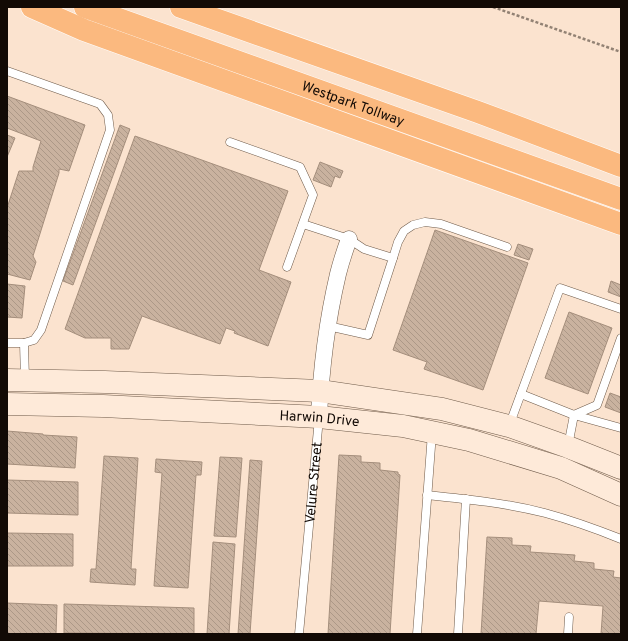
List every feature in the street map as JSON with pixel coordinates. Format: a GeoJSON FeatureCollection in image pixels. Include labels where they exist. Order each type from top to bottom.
{"type":"FeatureCollection","features":[{"type":"Feature","properties":{"kind":"highway"},"geometry":{"type":"LineString","coordinates":[[32,7],[84,30],[621,224]]}},
{"type":"Feature","properties":{"kind":"highway","name":"Westpark Tollway"},"geometry":{"type":"LineString","coordinates":[[85,7],[621,199]]}},
{"type":"Feature","properties":{"kind":"highway"},"geometry":{"type":"LineString","coordinates":[[181,7],[478,112],[621,166]]}},
{"type":"Feature","properties":{"kind":"highway"},"geometry":{"type":"LineString","coordinates":[[478,112],[621,155]]}},
{"type":"Feature","properties":{"kind":"main road","name":"Harwin Drive"},"geometry":{"type":"LineString","coordinates":[[16,380],[105,382],[320,391],[442,408],[509,426],[621,468]]}},
{"type":"Feature","properties":{"kind":"main road"},"geometry":{"type":"LineString","coordinates":[[103,406],[105,382]]}},
{"type":"Feature","properties":{"kind":"main road","name":"Harwin Drive"},"geometry":{"type":"LineString","coordinates":[[7,404],[103,406],[319,417],[403,426],[469,440],[561,468],[621,495]]}},
{"type":"Feature","properties":{"kind":"main road"},"geometry":{"type":"LineString","coordinates":[[561,468],[568,447]]}},
{"type":"Feature","properties":{"kind":"street","name":"Velure Street"},"geometry":{"type":"LineString","coordinates":[[319,417],[322,366],[328,326],[338,274],[349,239]]}},
{"type":"Feature","properties":{"kind":"lane"},"geometry":{"type":"LineString","coordinates":[[7,71],[100,104],[108,114],[110,130],[41,330],[34,340],[24,343],[7,343]]}},
{"type":"Feature","properties":{"kind":"lane"},"geometry":{"type":"LineString","coordinates":[[230,142],[300,167],[313,195],[287,267]]}},
{"type":"Feature","properties":{"kind":"lane"},"geometry":{"type":"LineString","coordinates":[[328,326],[368,335],[398,242],[404,231],[413,225],[425,222],[441,224],[506,247]]}},
{"type":"Feature","properties":{"kind":"lane"},"geometry":{"type":"LineString","coordinates":[[303,224],[349,239],[364,248],[393,258]]}},
{"type":"Feature","properties":{"kind":"lane"},"geometry":{"type":"LineString","coordinates":[[509,426],[560,288],[621,309]]}},
{"type":"Feature","properties":{"kind":"lane"},"geometry":{"type":"LineString","coordinates":[[574,415],[597,405],[621,338]]}},
{"type":"Feature","properties":{"kind":"lane"},"geometry":{"type":"LineString","coordinates":[[16,380],[24,343]]}},
{"type":"Feature","properties":{"kind":"lane"},"geometry":{"type":"LineString","coordinates":[[521,394],[574,415],[621,428]]}},
{"type":"Feature","properties":{"kind":"lane"},"geometry":{"type":"LineString","coordinates":[[568,447],[574,415]]}},
{"type":"Feature","properties":{"kind":"lane","name":"Velure Street"},"geometry":{"type":"LineString","coordinates":[[299,634],[319,417]]}},
{"type":"Feature","properties":{"kind":"lane"},"geometry":{"type":"LineString","coordinates":[[417,634],[432,432]]}},
{"type":"Feature","properties":{"kind":"lane"},"geometry":{"type":"LineString","coordinates":[[427,495],[507,505],[546,513],[621,539]]}},
{"type":"Feature","properties":{"kind":"lane"},"geometry":{"type":"LineString","coordinates":[[458,634],[466,499]]}},
{"type":"Feature","properties":{"kind":"lane"},"geometry":{"type":"LineString","coordinates":[[568,634],[569,617]]}},
{"type":"Feature","properties":{"kind":"path"},"geometry":{"type":"LineString","coordinates":[[493,7],[621,52]]}},
{"type":"Feature","properties":{"kind":"building"},"geometry":{"type":"Polygon","coordinates":[[[7,96],[85,125],[69,171],[59,169],[33,256],[36,262],[30,280],[7,274],[7,208],[19,171],[33,171],[41,141],[7,128],[7,96]]]}},
{"type":"Feature","properties":{"kind":"building"},"geometry":{"type":"Polygon","coordinates":[[[120,125],[130,129],[73,285],[63,281],[120,125]]]}},
{"type":"Feature","properties":{"kind":"building"},"geometry":{"type":"Polygon","coordinates":[[[7,135],[15,138],[7,157],[7,135]]]}},
{"type":"Feature","properties":{"kind":"building"},"geometry":{"type":"Polygon","coordinates":[[[135,136],[288,191],[259,270],[291,282],[268,346],[234,333],[235,331],[226,328],[220,344],[142,316],[129,349],[111,349],[111,338],[85,338],[65,329],[135,136]]]}},
{"type":"Feature","properties":{"kind":"building"},"geometry":{"type":"Polygon","coordinates":[[[320,162],[343,171],[340,178],[335,176],[331,187],[313,180],[320,162]]]}},
{"type":"Feature","properties":{"kind":"building"},"geometry":{"type":"Polygon","coordinates":[[[435,230],[528,263],[483,390],[424,369],[427,362],[393,350],[435,230]]]}},
{"type":"Feature","properties":{"kind":"building"},"geometry":{"type":"Polygon","coordinates":[[[518,244],[533,249],[529,260],[514,255],[518,244]]]}},
{"type":"Feature","properties":{"kind":"building"},"geometry":{"type":"Polygon","coordinates":[[[611,281],[621,285],[621,297],[608,292],[611,281]]]}},
{"type":"Feature","properties":{"kind":"building"},"geometry":{"type":"Polygon","coordinates":[[[7,284],[25,286],[22,318],[7,317],[7,284]]]}},
{"type":"Feature","properties":{"kind":"building"},"geometry":{"type":"Polygon","coordinates":[[[569,312],[612,328],[588,394],[545,378],[569,312]]]}},
{"type":"Feature","properties":{"kind":"building"},"geometry":{"type":"Polygon","coordinates":[[[610,393],[621,397],[621,413],[605,407],[610,393]]]}},
{"type":"Feature","properties":{"kind":"building"},"geometry":{"type":"Polygon","coordinates":[[[7,431],[77,437],[75,468],[7,464],[7,431]]]}},
{"type":"Feature","properties":{"kind":"building"},"geometry":{"type":"Polygon","coordinates":[[[339,455],[361,456],[361,462],[380,463],[380,470],[398,472],[400,475],[390,634],[328,634],[339,455]]]}},
{"type":"Feature","properties":{"kind":"building"},"geometry":{"type":"Polygon","coordinates":[[[104,456],[138,458],[131,569],[136,569],[135,585],[90,582],[91,569],[96,569],[104,456]]]}},
{"type":"Feature","properties":{"kind":"building"},"geometry":{"type":"Polygon","coordinates":[[[220,457],[242,458],[236,537],[214,536],[220,457]]]}},
{"type":"Feature","properties":{"kind":"building"},"geometry":{"type":"Polygon","coordinates":[[[156,459],[202,462],[201,475],[196,475],[188,588],[154,586],[162,473],[155,472],[156,459]]]}},
{"type":"Feature","properties":{"kind":"building"},"geometry":{"type":"Polygon","coordinates":[[[250,460],[262,461],[250,634],[238,634],[250,460]]]}},
{"type":"Feature","properties":{"kind":"building"},"geometry":{"type":"Polygon","coordinates":[[[7,480],[78,482],[78,515],[7,513],[7,480]]]}},
{"type":"Feature","properties":{"kind":"building"},"geometry":{"type":"Polygon","coordinates":[[[7,533],[73,534],[73,566],[7,566],[7,533]]]}},
{"type":"Feature","properties":{"kind":"building"},"geometry":{"type":"Polygon","coordinates":[[[487,537],[512,538],[512,545],[531,546],[530,552],[575,555],[574,561],[594,563],[594,569],[614,571],[613,577],[621,578],[621,634],[601,634],[603,606],[539,601],[536,634],[481,634],[487,537]]]}},
{"type":"Feature","properties":{"kind":"building"},"geometry":{"type":"Polygon","coordinates":[[[213,542],[235,544],[229,634],[207,634],[213,542]]]}},
{"type":"Feature","properties":{"kind":"building"},"geometry":{"type":"Polygon","coordinates":[[[7,603],[57,605],[56,634],[7,634],[7,603]]]}},
{"type":"Feature","properties":{"kind":"building"},"geometry":{"type":"Polygon","coordinates":[[[64,604],[194,608],[194,634],[64,633],[64,604]]]}}]}
